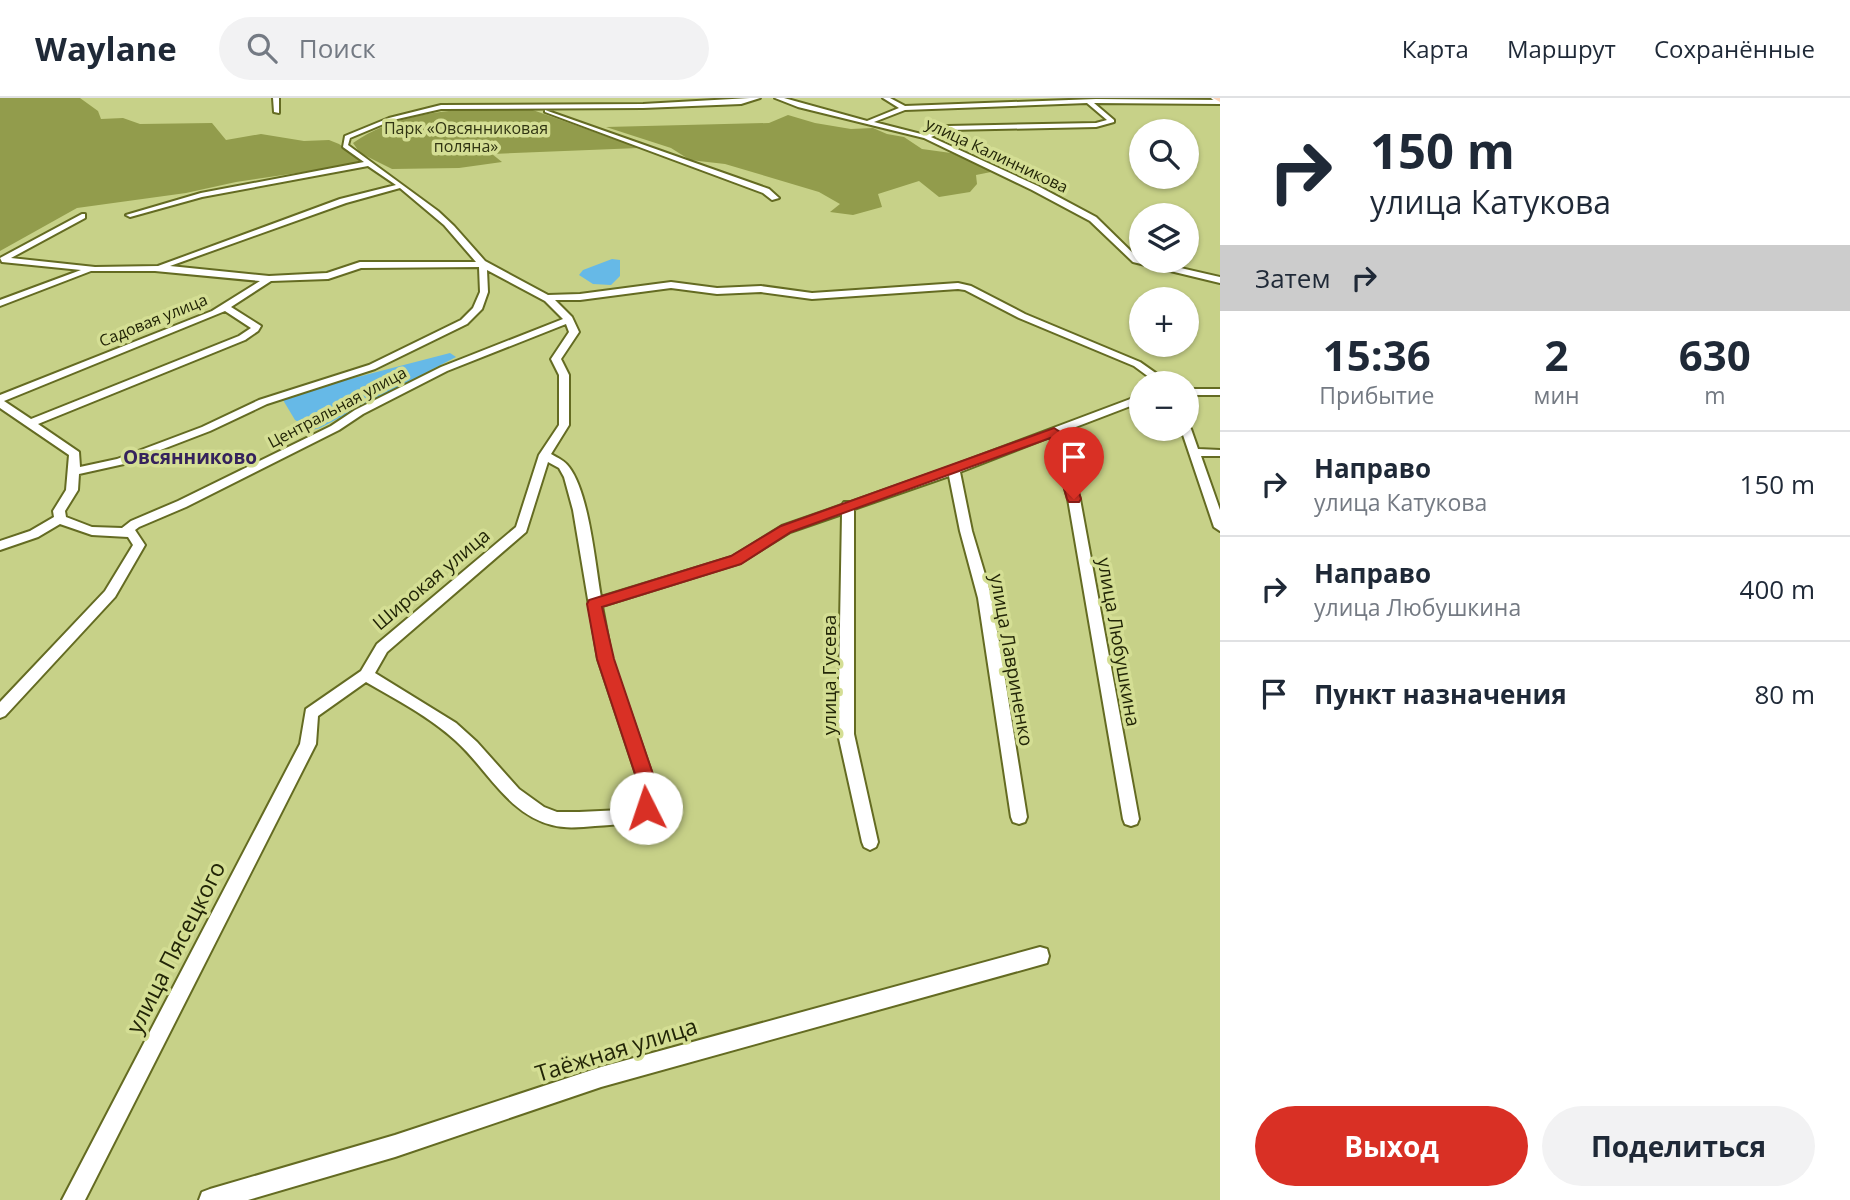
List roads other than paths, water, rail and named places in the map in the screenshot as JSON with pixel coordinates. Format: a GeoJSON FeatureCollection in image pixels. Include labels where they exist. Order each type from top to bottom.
{"type":"FeatureCollection","features":[{"type":"Feature","properties":{"kind":"street"},"geometry":{"type":"LineString","coordinates":[[275,98],[277,112]]}},
{"type":"Feature","properties":{"kind":"street"},"geometry":{"type":"LineString","coordinates":[[568,320],[546,298],[483,264],[449,224],[345,146],[347,137],[391,119],[441,107],[493,105],[539,108],[741,102],[757,98]]}},
{"type":"Feature","properties":{"kind":"street","name":"улица Калинникова"},"geometry":{"type":"LineString","coordinates":[[778,98],[800,106],[926,137],[1035,188],[1093,219],[1136,260],[1220,280]]}},
{"type":"Feature","properties":{"kind":"street"},"geometry":{"type":"LineString","coordinates":[[886,98],[904,108]]}},
{"type":"Feature","properties":{"kind":"street"},"geometry":{"type":"LineString","coordinates":[[961,98],[976,106]]}},
{"type":"Feature","properties":{"kind":"street"},"geometry":{"type":"LineString","coordinates":[[438,99],[441,107]]}},
{"type":"Feature","properties":{"kind":"street"},"geometry":{"type":"LineString","coordinates":[[867,122],[904,108],[1219,100]]}},
{"type":"Feature","properties":{"kind":"street"},"geometry":{"type":"LineString","coordinates":[[926,137],[948,128],[1096,125],[1112,121],[1090,102]]}},
{"type":"Feature","properties":{"kind":"street"},"geometry":{"type":"LineString","coordinates":[[539,108],[646,146],[671,159],[766,191],[775,198]]}},
{"type":"Feature","properties":{"kind":"street"},"geometry":{"type":"LineString","coordinates":[[130,215],[201,195],[371,163]]}},
{"type":"Feature","properties":{"kind":"street"},"geometry":{"type":"LineString","coordinates":[[158,269],[343,201],[401,187]]}},
{"type":"Feature","properties":{"kind":"street"},"geometry":{"type":"LineString","coordinates":[[82,216],[3,257],[4,262],[80,267],[88,270]]}},
{"type":"Feature","properties":{"kind":"street","name":"Садовая улица"},"geometry":{"type":"LineString","coordinates":[[0,401],[225,307],[269,279],[328,276],[360,265],[483,264]]}},
{"type":"Feature","properties":{"kind":"street","name":"Центральная улица"},"geometry":{"type":"LineString","coordinates":[[75,471],[120,462],[206,429],[263,402],[372,367],[464,322],[477,309],[484,292],[483,264]]}},
{"type":"Feature","properties":{"kind":"street"},"geometry":{"type":"LineString","coordinates":[[0,303],[88,270],[109,267],[269,279]]}},
{"type":"Feature","properties":{"kind":"street"},"geometry":{"type":"LineString","coordinates":[[546,298],[580,297],[664,285],[717,291],[761,289],[812,296],[958,286],[968,288],[1022,316],[1137,364],[1147,371]]}},
{"type":"Feature","properties":{"kind":"street"},"geometry":{"type":"LineString","coordinates":[[30,423],[242,338],[256,329],[247,319],[225,307]]}},
{"type":"Feature","properties":{"kind":"street","name":"Центральная улица"},"geometry":{"type":"LineString","coordinates":[[126,531],[135,524],[182,504],[335,428],[359,412],[444,369],[568,320]]}},
{"type":"Feature","properties":{"kind":"street","name":"Широкая улица"},"geometry":{"type":"LineString","coordinates":[[366,675],[382,648],[522,529],[545,455],[564,425],[564,375],[555,359],[574,332],[568,320]]}},
{"type":"Feature","properties":{"kind":"street"},"geometry":{"type":"LineString","coordinates":[[1199,392],[1220,392]]}},
{"type":"Feature","properties":{"kind":"street"},"geometry":{"type":"LineString","coordinates":[[0,401],[75,454],[72,490],[59,511],[60,519]]}},
{"type":"Feature","properties":{"kind":"street"},"geometry":{"type":"LineString","coordinates":[[594,604],[736,560],[786,529],[848,505],[954,470],[1129,403]]}},
{"type":"Feature","properties":{"kind":"street","name":"улица Любушкина"},"geometry":{"type":"LineString","coordinates":[[1054,432],[1074,499],[1131,819]]}},
{"type":"Feature","properties":{"kind":"street"},"geometry":{"type":"LineString","coordinates":[[1191,441],[1220,527]]}},
{"type":"Feature","properties":{"kind":"street"},"geometry":{"type":"LineString","coordinates":[[1195,452],[1220,453]]}},
{"type":"Feature","properties":{"kind":"street"},"geometry":{"type":"LineString","coordinates":[[366,675],[440,719],[463,737],[518,798],[536,810],[553,818],[576,820],[632,817],[646,808],[649,789],[606,659],[579,510],[570,477],[563,466],[545,455]]}},
{"type":"Feature","properties":{"kind":"street","name":"улица Лавриненко"},"geometry":{"type":"LineString","coordinates":[[954,470],[966,531],[985,598],[1019,817]]}},
{"type":"Feature","properties":{"kind":"street","name":"улица Гусева"},"geometry":{"type":"LineString","coordinates":[[848,505],[846,734],[870,842]]}},
{"type":"Feature","properties":{"kind":"street"},"geometry":{"type":"LineString","coordinates":[[0,712],[110,594],[139,545],[133,534],[126,531],[102,532],[80,528],[60,519]]}},
{"type":"Feature","properties":{"kind":"street"},"geometry":{"type":"LineString","coordinates":[[0,546],[34,534],[60,519]]}},
{"type":"Feature","properties":{"kind":"street","name":"улица Пясецкого"},"geometry":{"type":"LineString","coordinates":[[72,1200],[308,744],[311,713],[366,675]]}},
{"type":"Feature","properties":{"kind":"street","name":"Таёжная улица"},"geometry":{"type":"LineString","coordinates":[[210,1200],[395,1146],[601,1077],[1040,956]]}},
{"type":"Feature","properties":{"kind":"water"},"geometry":{"type":"Polygon","coordinates":[[[612,259],[620,260],[620,276],[611,285],[593,284],[579,275],[583,270],[612,259]]]}},
{"type":"Feature","properties":{"kind":"water"},"geometry":{"type":"Polygon","coordinates":[[[450,353],[456,357],[320,428],[312,430],[295,420],[283,400],[315,388],[450,353]]]}},
{"type":"Feature","properties":{"kind":"district","name":"Овсянниково"},"geometry":{"type":"Point","coordinates":[190,457]}},
{"type":"Feature","properties":{"kind":"park label","name":"Парк «Овсянниковая поляна»"},"geometry":{"type":"Point","coordinates":[466,137]}}]}
